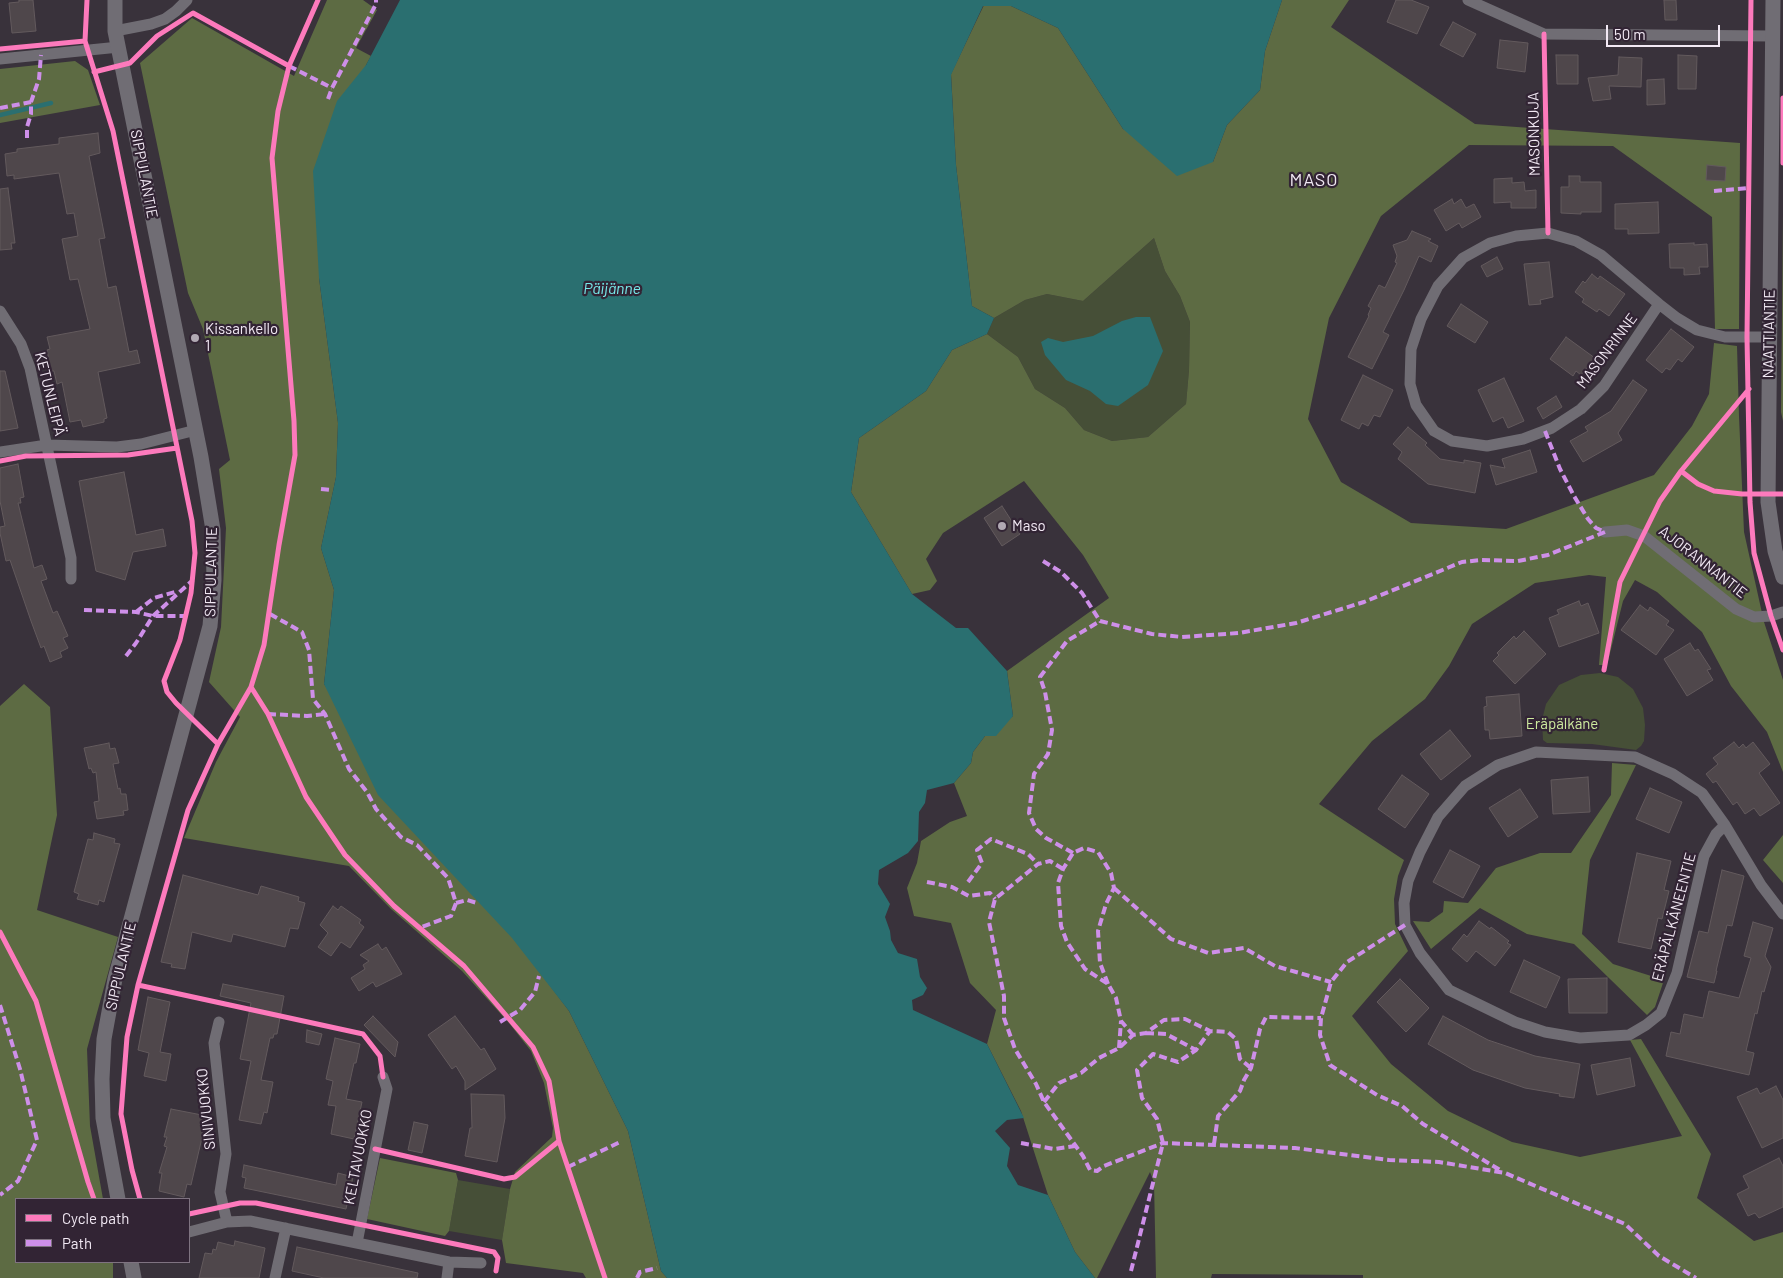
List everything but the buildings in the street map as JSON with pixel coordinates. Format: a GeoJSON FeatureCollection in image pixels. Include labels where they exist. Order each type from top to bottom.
{"type":"FeatureCollection","features":[{"type":"Feature","properties":{"kind":"street","name":"SIPPULANTIE"},"geometry":{"type":"LineString","coordinates":[[115,0],[115,31],[196,430],[213,530],[214,580],[210,626],[115,980],[104,1039],[102,1079],[104,1118],[118,1198]]}},
{"type":"Feature","properties":{"kind":"street"},"geometry":{"type":"LineString","coordinates":[[115,31],[151,24],[164,19],[188,0]]}},
{"type":"Feature","properties":{"kind":"street"},"geometry":{"type":"LineString","coordinates":[[1468,0],[1544,34],[1772,36]]}},
{"type":"Feature","properties":{"kind":"street","name":"NAATTIANTIE"},"geometry":{"type":"LineString","coordinates":[[1773,0],[1772,36],[1777,190],[1769,337],[1768,502],[1775,550],[1783,576]]}},
{"type":"Feature","properties":{"kind":"street"},"geometry":{"type":"LineString","coordinates":[[0,59],[119,47]]}},
{"type":"Feature","properties":{"kind":"street","name":"MASONRINNE"},"geometry":{"type":"LineString","coordinates":[[1659,304],[1604,386],[1581,409],[1552,428],[1523,439],[1487,446],[1452,441],[1434,431],[1416,405],[1410,384],[1411,349],[1421,319],[1438,286],[1463,258],[1490,243],[1516,236],[1548,233],[1576,242],[1602,254],[1659,304],[1677,318],[1698,330],[1726,337],[1769,337]]}},
{"type":"Feature","properties":{"kind":"street","name":"KETUNLEIPÄ"},"geometry":{"type":"LineString","coordinates":[[0,311],[21,344],[30,368],[71,558],[71,579]]}},
{"type":"Feature","properties":{"kind":"street"},"geometry":{"type":"LineString","coordinates":[[0,452],[47,445],[116,447],[141,444],[196,430]]}},
{"type":"Feature","properties":{"kind":"street","name":"AJORANNANTIE"},"geometry":{"type":"LineString","coordinates":[[1605,532],[1627,530],[1644,536],[1736,609],[1754,618],[1783,612]]}},
{"type":"Feature","properties":{"kind":"street","name":"ERÄPÄLKÄNEENTIE"},"geometry":{"type":"LineString","coordinates":[[1725,825],[1716,834],[1704,856],[1677,973],[1661,1013],[1629,1035],[1580,1038],[1545,1032],[1515,1022],[1449,990],[1420,953],[1405,925],[1404,903],[1408,881],[1438,817],[1465,786],[1498,765],[1536,752],[1635,757],[1673,774],[1702,793],[1725,825],[1761,885],[1783,914]]}},
{"type":"Feature","properties":{"kind":"street","name":"SINIVUOKKO"},"geometry":{"type":"LineString","coordinates":[[219,1022],[214,1043],[226,1154],[220,1192],[227,1222]]}},
{"type":"Feature","properties":{"kind":"street","name":"KELTAVUOKKO"},"geometry":{"type":"LineString","coordinates":[[356,1242],[387,1089],[383,1077]]}},
{"type":"Feature","properties":{"kind":"street"},"geometry":{"type":"LineString","coordinates":[[190,1232],[227,1222],[250,1221],[449,1262],[481,1263]]}},
{"type":"Feature","properties":{"kind":"street"},"geometry":{"type":"LineString","coordinates":[[275,1278],[286,1228]]}},
{"type":"Feature","properties":{"kind":"street"},"geometry":{"type":"LineString","coordinates":[[447,1278],[449,1262]]}},
{"type":"Feature","properties":{"kind":"street"},"geometry":{"type":"LineString","coordinates":[[131,1263],[134,1278]]}},
{"type":"Feature","properties":{"kind":"green space"},"geometry":{"type":"Polygon","coordinates":[[[327,0],[363,0],[377,10],[356,48],[371,56],[366,65],[319,278],[338,423],[336,477],[321,548],[334,590],[324,684],[569,1011],[628,1131],[661,1271],[667,1278],[586,1278],[583,1273],[506,1263],[502,1240],[510,1189],[515,1172],[552,1137],[553,1128],[544,1083],[531,1051],[509,1023],[462,971],[391,909],[349,866],[184,838],[216,762],[240,717],[209,682],[221,627],[226,528],[219,469],[230,460],[203,329],[188,293],[140,63],[192,18],[294,76],[327,0]]]}},
{"type":"Feature","properties":{"kind":"green space"},"geometry":{"type":"Polygon","coordinates":[[[1282,0],[1349,0],[1331,27],[1475,124],[1740,143],[1739,329],[1715,329],[1712,217],[1613,146],[1469,145],[1381,216],[1329,318],[1308,419],[1341,482],[1411,523],[1506,529],[1654,475],[1692,426],[1709,394],[1714,343],[1737,346],[1744,532],[1764,622],[1783,680],[1783,772],[1767,732],[1731,686],[1702,632],[1657,592],[1635,580],[1623,601],[1607,665],[1599,665],[1606,577],[1589,575],[1535,583],[1472,624],[1449,666],[1425,699],[1372,741],[1319,804],[1404,860],[1398,876],[1394,899],[1395,924],[1408,951],[1352,1016],[1391,1064],[1448,1111],[1512,1142],[1580,1157],[1682,1136],[1630,1040],[1641,1039],[1711,1154],[1697,1198],[1754,1241],[1783,1232],[1783,1278],[1363,1278],[1363,1275],[1212,1274],[1211,1278],[1156,1278],[1154,1182],[1150,1172],[1097,1278],[1095,1278],[1075,1252],[1048,1195],[1021,1111],[987,1044],[996,1010],[970,983],[951,923],[914,916],[907,888],[917,863],[921,841],[950,822],[967,816],[954,783],[971,763],[973,752],[985,736],[1013,716],[1007,671],[1109,598],[1083,555],[1024,481],[943,533],[926,559],[937,581],[930,590],[912,594],[851,492],[859,438],[926,391],[952,350],[987,334],[1018,357],[1035,389],[1065,408],[1084,430],[1112,441],[1148,437],[1186,404],[1189,370],[1190,322],[1180,296],[1165,271],[1154,238],[1083,301],[1047,294],[1025,300],[994,318],[972,306],[956,165],[951,74],[984,5],[1011,6],[1058,28],[1123,129],[1213,162],[1227,125],[1260,90],[1265,51],[1282,0]]]}},
{"type":"Feature","properties":{"kind":"green space"},"geometry":{"type":"Polygon","coordinates":[[[75,61],[88,70],[100,105],[0,123],[0,69],[75,61]]]}},
{"type":"Feature","properties":{"kind":"green space"},"geometry":{"type":"Polygon","coordinates":[[[1783,214],[1783,421],[1781,412],[1783,214]]]}},
{"type":"Feature","properties":{"kind":"green space"},"geometry":{"type":"Polygon","coordinates":[[[1154,238],[1165,271],[1180,296],[1190,322],[1186,404],[1148,437],[1112,441],[1084,430],[1065,408],[1035,389],[1018,357],[987,334],[994,318],[1025,300],[1047,294],[1083,301],[1154,238]]]}},
{"type":"Feature","properties":{"kind":"green space","name":"Eräpälkäne"},"geometry":{"type":"Polygon","coordinates":[[[1600,673],[1618,677],[1633,689],[1643,708],[1645,725],[1644,741],[1641,746],[1636,750],[1592,744],[1547,743],[1543,740],[1542,720],[1546,704],[1559,685],[1581,675],[1600,673]]]}},
{"type":"Feature","properties":{"kind":"green space"},"geometry":{"type":"Polygon","coordinates":[[[24,684],[50,707],[57,815],[37,910],[118,937],[87,1049],[90,1126],[103,1198],[15,1198],[15,1263],[113,1263],[113,1278],[0,1278],[0,706],[24,684]]]}},
{"type":"Feature","properties":{"kind":"green space"},"geometry":{"type":"Polygon","coordinates":[[[1612,763],[1636,765],[1590,860],[1582,934],[1613,964],[1664,980],[1655,1007],[1647,1015],[1574,944],[1527,934],[1480,908],[1431,949],[1413,921],[1429,922],[1443,912],[1444,901],[1468,903],[1496,868],[1540,853],[1571,853],[1611,795],[1612,763]]]}},
{"type":"Feature","properties":{"kind":"green space"},"geometry":{"type":"Polygon","coordinates":[[[1783,835],[1783,883],[1763,860],[1783,835]]]}},
{"type":"Feature","properties":{"kind":"green space"},"geometry":{"type":"Polygon","coordinates":[[[380,1158],[456,1173],[458,1180],[449,1231],[445,1236],[367,1219],[380,1158]]]}},
{"type":"Feature","properties":{"kind":"green space"},"geometry":{"type":"Polygon","coordinates":[[[458,1180],[510,1189],[502,1240],[449,1231],[458,1180]]]}},
{"type":"Feature","properties":{"kind":"water","name":"Päijänne"},"geometry":{"type":"Polygon","coordinates":[[[400,0],[1282,0],[1265,51],[1260,90],[1227,125],[1213,162],[1177,176],[1123,129],[1058,28],[1011,6],[983,6],[951,75],[956,165],[972,306],[994,318],[987,334],[952,350],[926,391],[859,438],[851,492],[912,594],[956,628],[968,628],[1007,671],[1013,716],[996,736],[985,736],[973,752],[971,763],[954,783],[927,790],[925,803],[919,812],[918,841],[908,853],[879,870],[878,884],[890,904],[885,917],[891,940],[898,953],[917,959],[920,977],[927,988],[923,995],[912,1000],[913,1010],[987,1044],[1024,1118],[1007,1120],[995,1131],[1010,1148],[1007,1166],[1018,1185],[1048,1195],[1075,1252],[1095,1278],[667,1278],[661,1271],[628,1131],[569,1011],[512,938],[378,795],[324,684],[334,590],[321,548],[336,477],[338,423],[319,278],[313,171],[337,101],[366,65],[400,0]]]}},
{"type":"Feature","properties":{"kind":"water"},"geometry":{"type":"Polygon","coordinates":[[[1136,317],[1150,317],[1163,351],[1148,385],[1118,406],[1106,404],[1090,391],[1066,380],[1045,355],[1041,342],[1048,338],[1063,342],[1093,336],[1122,321],[1136,317]]]}},
{"type":"Feature","properties":{"kind":"waterway"},"geometry":{"type":"LineString","coordinates":[[0,115],[51,103]]}},
{"type":"Feature","properties":{"kind":"marked path"},"geometry":{"type":"LineString","coordinates":[[328,99],[376,4],[376,0]]}},
{"type":"Feature","properties":{"kind":"marked path"},"geometry":{"type":"LineString","coordinates":[[27,138],[31,102],[39,79],[41,55]]}},
{"type":"Feature","properties":{"kind":"marked path"},"geometry":{"type":"LineString","coordinates":[[289,66],[332,88]]}},
{"type":"Feature","properties":{"kind":"marked path"},"geometry":{"type":"LineString","coordinates":[[0,108],[31,102]]}},
{"type":"Feature","properties":{"kind":"marked path"},"geometry":{"type":"LineString","coordinates":[[1714,191],[1749,188]]}},
{"type":"Feature","properties":{"kind":"marked path"},"geometry":{"type":"LineString","coordinates":[[1545,431],[1560,469],[1574,496],[1588,519],[1596,528],[1605,532]]}},
{"type":"Feature","properties":{"kind":"marked path"},"geometry":{"type":"LineString","coordinates":[[321,489],[331,490]]}},
{"type":"Feature","properties":{"kind":"marked path"},"geometry":{"type":"LineString","coordinates":[[1043,561],[1061,572],[1082,593],[1100,621],[1152,634],[1182,637],[1239,633],[1296,623],[1364,602],[1462,562],[1481,560],[1518,561],[1548,555],[1605,532]]}},
{"type":"Feature","properties":{"kind":"marked path"},"geometry":{"type":"LineString","coordinates":[[126,656],[153,616],[193,580]]}},
{"type":"Feature","properties":{"kind":"marked path"},"geometry":{"type":"LineString","coordinates":[[136,612],[154,598],[178,591]]}},
{"type":"Feature","properties":{"kind":"marked path"},"geometry":{"type":"LineString","coordinates":[[84,610],[136,612],[153,616],[186,616]]}},
{"type":"Feature","properties":{"kind":"marked path"},"geometry":{"type":"LineString","coordinates":[[270,614],[302,632],[309,650],[313,699],[325,714],[349,769],[367,792],[376,809],[401,837],[417,845],[448,878],[456,903],[451,916],[419,928]]}},
{"type":"Feature","properties":{"kind":"marked path"},"geometry":{"type":"LineString","coordinates":[[1073,853],[1046,838],[1036,829],[1029,813],[1034,774],[1048,754],[1052,730],[1045,692],[1040,677],[1067,641],[1100,621]]}},
{"type":"Feature","properties":{"kind":"marked path"},"geometry":{"type":"LineString","coordinates":[[268,714],[307,716],[325,714]]}},
{"type":"Feature","properties":{"kind":"marked path"},"geometry":{"type":"LineString","coordinates":[[968,882],[982,863],[977,850],[991,839],[1028,854],[1038,864]]}},
{"type":"Feature","properties":{"kind":"marked path"},"geometry":{"type":"LineString","coordinates":[[1108,984],[1100,963],[1098,931],[1106,904],[1114,888],[1111,873],[1098,852],[1084,848],[1073,853],[1063,869],[1058,883],[1061,926],[1067,942],[1085,969],[1108,984],[1116,998],[1121,1021],[1133,1035]]}},
{"type":"Feature","properties":{"kind":"marked path"},"geometry":{"type":"LineString","coordinates":[[1063,869],[1050,861],[1038,864],[995,899],[989,922],[1004,996],[1004,1018],[1015,1049],[1036,1084],[1044,1102],[1083,1156],[1090,1170],[1097,1171],[1104,1166],[1163,1143],[1295,1148],[1389,1160],[1439,1162],[1505,1173],[1625,1224],[1659,1256],[1696,1278]]}},
{"type":"Feature","properties":{"kind":"marked path"},"geometry":{"type":"LineString","coordinates":[[927,882],[952,887],[969,896],[990,893],[995,899]]}},
{"type":"Feature","properties":{"kind":"marked path"},"geometry":{"type":"LineString","coordinates":[[1114,888],[1171,939],[1208,953],[1244,948],[1275,966],[1331,982]]}},
{"type":"Feature","properties":{"kind":"marked path"},"geometry":{"type":"LineString","coordinates":[[456,903],[467,900],[477,903]]}},
{"type":"Feature","properties":{"kind":"marked path"},"geometry":{"type":"LineString","coordinates":[[1405,925],[1347,962],[1331,982],[1321,1018],[1320,1035],[1330,1065],[1377,1095],[1402,1106],[1423,1124],[1500,1170]]}},
{"type":"Feature","properties":{"kind":"marked path"},"geometry":{"type":"LineString","coordinates":[[500,1022],[520,1010],[535,992],[539,976]]}},
{"type":"Feature","properties":{"kind":"marked path"},"geometry":{"type":"LineString","coordinates":[[0,1005],[20,1069],[37,1140],[18,1181],[0,1195]]}},
{"type":"Feature","properties":{"kind":"marked path"},"geometry":{"type":"LineString","coordinates":[[1214,1144],[1218,1116],[1240,1091],[1251,1068],[1260,1029],[1266,1017],[1321,1018]]}},
{"type":"Feature","properties":{"kind":"marked path"},"geometry":{"type":"LineString","coordinates":[[1044,1102],[1059,1083],[1081,1073],[1099,1058],[1119,1048],[1133,1035],[1146,1033],[1164,1020],[1185,1019],[1210,1031],[1228,1032],[1236,1039],[1240,1059],[1251,1068]]}},
{"type":"Feature","properties":{"kind":"marked path"},"geometry":{"type":"LineString","coordinates":[[1119,1048],[1121,1021]]}},
{"type":"Feature","properties":{"kind":"marked path"},"geometry":{"type":"LineString","coordinates":[[1131,1271],[1163,1143],[1157,1119],[1142,1098],[1137,1070],[1153,1054],[1178,1062],[1196,1050],[1210,1031]]}},
{"type":"Feature","properties":{"kind":"marked path"},"geometry":{"type":"LineString","coordinates":[[1146,1033],[1166,1034],[1196,1050]]}},
{"type":"Feature","properties":{"kind":"marked path"},"geometry":{"type":"LineString","coordinates":[[568,1167],[620,1142]]}},
{"type":"Feature","properties":{"kind":"marked path"},"geometry":{"type":"LineString","coordinates":[[1021,1143],[1054,1149],[1075,1146]]}},
{"type":"Feature","properties":{"kind":"marked path"},"geometry":{"type":"LineString","coordinates":[[637,1278],[640,1272],[657,1268]]}},
{"type":"Feature","properties":{"kind":"cycle path"},"geometry":{"type":"LineString","coordinates":[[87,0],[85,41],[113,131],[192,521],[195,553],[191,593],[180,640],[164,681],[167,692],[176,703],[218,744],[188,810],[138,985],[127,1037],[121,1114],[140,1198]]}},
{"type":"Feature","properties":{"kind":"cycle path"},"geometry":{"type":"LineString","coordinates":[[318,0],[289,66],[278,111],[272,158],[294,421],[295,455],[264,645],[251,687],[268,714],[306,797],[345,855],[394,906],[464,966],[533,1047],[549,1081],[559,1141],[605,1278]]}},
{"type":"Feature","properties":{"kind":"cycle path"},"geometry":{"type":"LineString","coordinates":[[1751,0],[1747,337],[1750,502],[1754,553],[1771,616],[1783,650]]}},
{"type":"Feature","properties":{"kind":"cycle path"},"geometry":{"type":"LineString","coordinates":[[94,72],[130,63],[157,36],[193,13],[289,66]]}},
{"type":"Feature","properties":{"kind":"cycle path","name":"MASONKUJA"},"geometry":{"type":"LineString","coordinates":[[1544,34],[1548,233]]}},
{"type":"Feature","properties":{"kind":"cycle path"},"geometry":{"type":"LineString","coordinates":[[0,49],[85,41]]}},
{"type":"Feature","properties":{"kind":"cycle path"},"geometry":{"type":"LineString","coordinates":[[1783,98],[1783,163]]}},
{"type":"Feature","properties":{"kind":"cycle path"},"geometry":{"type":"LineString","coordinates":[[1604,670],[1620,582],[1660,501],[1681,471],[1749,389]]}},
{"type":"Feature","properties":{"kind":"cycle path"},"geometry":{"type":"LineString","coordinates":[[0,461],[26,456],[128,455],[177,448]]}},
{"type":"Feature","properties":{"kind":"cycle path"},"geometry":{"type":"LineString","coordinates":[[1681,471],[1698,484],[1714,491],[1742,494],[1783,494]]}},
{"type":"Feature","properties":{"kind":"cycle path"},"geometry":{"type":"LineString","coordinates":[[218,744],[251,687]]}},
{"type":"Feature","properties":{"kind":"cycle path"},"geometry":{"type":"LineString","coordinates":[[0,932],[36,1001],[94,1198]]}},
{"type":"Feature","properties":{"kind":"cycle path"},"geometry":{"type":"LineString","coordinates":[[138,985],[363,1034],[380,1056],[383,1077]]}},
{"type":"Feature","properties":{"kind":"cycle path"},"geometry":{"type":"LineString","coordinates":[[375,1149],[504,1179],[515,1177],[559,1141]]}},
{"type":"Feature","properties":{"kind":"cycle path"},"geometry":{"type":"LineString","coordinates":[[190,1214],[240,1203],[256,1203],[494,1252],[498,1258],[496,1271]]}},
{"type":"Feature","properties":{"kind":"place","name":"Kissankello 1"},"geometry":{"type":"Point","coordinates":[195,338]}},
{"type":"Feature","properties":{"kind":"place","name":"Maso"},"geometry":{"type":"Point","coordinates":[1002,526]}},
{"type":"Feature","properties":{"kind":"district","name":"MASO"},"geometry":{"type":"Point","coordinates":[1314,180]}}]}
